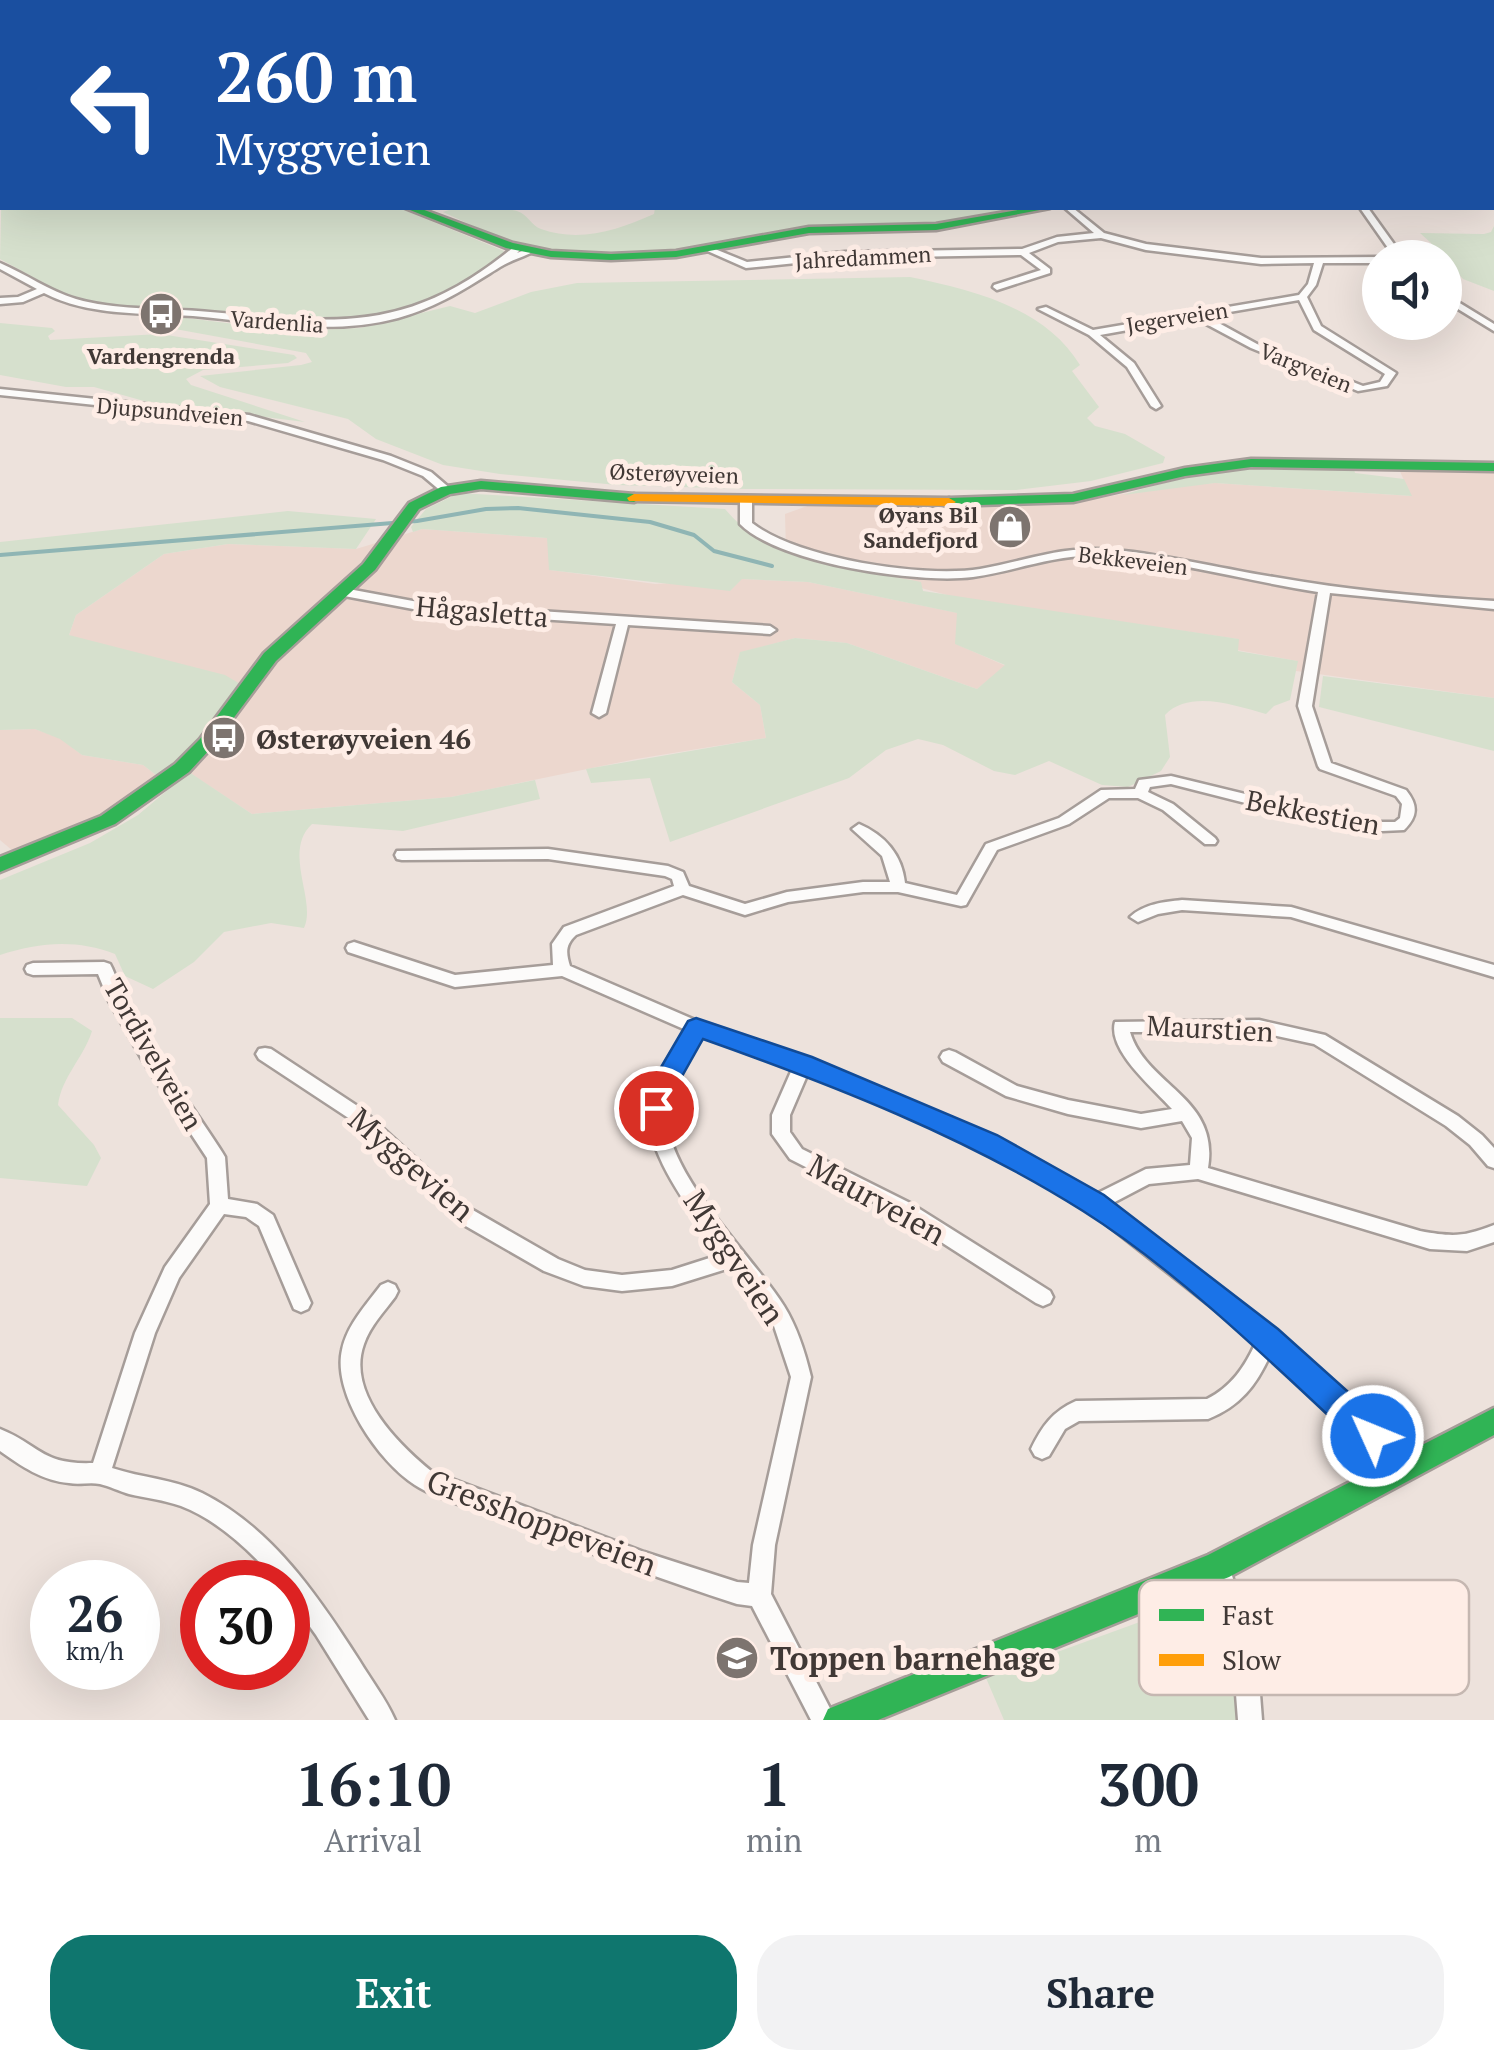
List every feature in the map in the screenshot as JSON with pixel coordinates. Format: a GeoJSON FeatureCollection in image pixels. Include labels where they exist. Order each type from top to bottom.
{"type":"FeatureCollection","features":[{"type":"Feature","properties":{"kind":"main road"},"geometry":{"type":"LineString","coordinates":[[416,210],[524,249],[611,257],[707,249],[809,230],[922,228],[1031,210]]}},
{"type":"Feature","properties":{"kind":"main road","name":"Østerøyveien"},"geometry":{"type":"LineString","coordinates":[[446,490],[491,486],[652,499],[1051,500],[1208,468],[1274,461],[1494,467]]}},
{"type":"Feature","properties":{"kind":"main road"},"geometry":{"type":"LineString","coordinates":[[0,865],[88,831],[168,780],[206,743],[270,657],[343,592],[391,541],[420,501],[446,490]]}},
{"type":"Feature","properties":{"kind":"main road"},"geometry":{"type":"LineString","coordinates":[[1184,1580],[1410,1468],[1494,1421]]}},
{"type":"Feature","properties":{"kind":"main road"},"geometry":{"type":"LineString","coordinates":[[839,1720],[1139,1598]]}},
{"type":"Feature","properties":{"kind":"street"},"geometry":{"type":"LineString","coordinates":[[1384,0],[1397,0]]}},
{"type":"Feature","properties":{"kind":"street","name":"Jahredammen"},"geometry":{"type":"LineString","coordinates":[[1071,210],[1101,235]]}},
{"type":"Feature","properties":{"kind":"street"},"geometry":{"type":"LineString","coordinates":[[1364,210],[1387,240]]}},
{"type":"Feature","properties":{"kind":"street","name":"Jahredammen"},"geometry":{"type":"LineString","coordinates":[[707,249],[746,265],[844,255],[1023,252],[1057,240],[1101,235],[1216,258],[1362,261]]}},
{"type":"Feature","properties":{"kind":"street","name":"Vardenlia"},"geometry":{"type":"LineString","coordinates":[[0,266],[62,299],[92,306],[296,326],[338,325],[388,318],[442,301],[524,249]]}},
{"type":"Feature","properties":{"kind":"street"},"geometry":{"type":"LineString","coordinates":[[997,288],[1047,271],[1023,252]]}},
{"type":"Feature","properties":{"kind":"street"},"geometry":{"type":"LineString","coordinates":[[1302,297],[1312,285],[1319,262]]}},
{"type":"Feature","properties":{"kind":"street"},"geometry":{"type":"LineString","coordinates":[[0,301],[20,300],[44,289]]}},
{"type":"Feature","properties":{"kind":"street","name":"Jegerveien"},"geometry":{"type":"LineString","coordinates":[[1092,333],[1302,297]]}},
{"type":"Feature","properties":{"kind":"street","name":"Vargveien"},"geometry":{"type":"LineString","coordinates":[[1198,316],[1254,346],[1362,389],[1383,384],[1391,373],[1317,328],[1302,297]]}},
{"type":"Feature","properties":{"kind":"street"},"geometry":{"type":"LineString","coordinates":[[1462,308],[1494,328]]}},
{"type":"Feature","properties":{"kind":"street"},"geometry":{"type":"LineString","coordinates":[[1042,309],[1092,333]]}},
{"type":"Feature","properties":{"kind":"street","name":"Jegerveien"},"geometry":{"type":"LineString","coordinates":[[1092,333],[1131,365],[1156,406]]}},
{"type":"Feature","properties":{"kind":"street","name":"Djupsundveien"},"geometry":{"type":"LineString","coordinates":[[0,392],[249,418],[387,458],[422,472],[446,490]]}},
{"type":"Feature","properties":{"kind":"street","name":"Bekkeveien"},"geometry":{"type":"LineString","coordinates":[[746,500],[746,524],[760,537],[879,568],[918,574],[968,574],[1056,554],[1110,553],[1386,600],[1494,605]]}},
{"type":"Feature","properties":{"kind":"street","name":"Bekkestien"},"geometry":{"type":"LineString","coordinates":[[1140,794],[1144,783],[1171,780],[1360,827],[1399,827],[1407,819],[1409,804],[1401,793],[1326,766],[1314,741],[1304,706],[1324,590]]}},
{"type":"Feature","properties":{"kind":"street","name":"Hågasletta"},"geometry":{"type":"LineString","coordinates":[[343,592],[428,608],[770,630]]}},
{"type":"Feature","properties":{"kind":"street"},"geometry":{"type":"LineString","coordinates":[[599,714],[622,623]]}},
{"type":"Feature","properties":{"kind":"street"},"geometry":{"type":"LineString","coordinates":[[563,970],[557,951],[560,940],[570,930],[683,890],[745,910],[787,897],[864,887],[898,887],[961,901],[991,846],[1064,821],[1106,792],[1140,794],[1168,806],[1210,841]]}},
{"type":"Feature","properties":{"kind":"street"},"geometry":{"type":"LineString","coordinates":[[860,828],[890,850],[897,866],[898,887]]}},
{"type":"Feature","properties":{"kind":"street"},"geometry":{"type":"LineString","coordinates":[[402,855],[548,854],[603,860],[668,871],[678,876],[683,890]]}},
{"type":"Feature","properties":{"kind":"street"},"geometry":{"type":"LineString","coordinates":[[1138,917],[1154,909],[1187,904],[1291,912],[1494,972]]}},
{"type":"Feature","properties":{"kind":"street"},"geometry":{"type":"LineString","coordinates":[[354,948],[455,981],[480,982],[563,970],[696,1028],[802,1064],[988,1143],[1094,1204],[1267,1339],[1410,1468]]}},
{"type":"Feature","properties":{"kind":"street","name":"Tordivelveien"},"geometry":{"type":"LineString","coordinates":[[33,968],[104,968],[117,1001],[149,1056],[216,1158],[219,1206]]}},
{"type":"Feature","properties":{"kind":"street","name":"Maurstien"},"geometry":{"type":"LineString","coordinates":[[1198,1172],[1200,1134],[1187,1113],[1124,1042],[1121,1026],[1259,1026],[1320,1039],[1452,1121],[1494,1161]]}},
{"type":"Feature","properties":{"kind":"street","name":"Myggveien"},"geometry":{"type":"LineString","coordinates":[[696,1028],[663,1086],[656,1108],[657,1133],[674,1167],[777,1314],[796,1349],[801,1376],[764,1545],[759,1595]]}},
{"type":"Feature","properties":{"kind":"street","name":"Myggevien"},"geometry":{"type":"LineString","coordinates":[[265,1054],[356,1114],[464,1215],[552,1265],[584,1278],[622,1283],[672,1278],[736,1258]]}},
{"type":"Feature","properties":{"kind":"street"},"geometry":{"type":"LineString","coordinates":[[949,1057],[1012,1091],[1068,1107],[1142,1121],[1187,1113]]}},
{"type":"Feature","properties":{"kind":"street","name":"Maurveien"},"geometry":{"type":"LineString","coordinates":[[802,1064],[781,1116],[781,1134],[796,1154],[903,1208],[1043,1298]]}},
{"type":"Feature","properties":{"kind":"street"},"geometry":{"type":"LineString","coordinates":[[1094,1204],[1146,1176],[1198,1172],[1420,1238],[1454,1245],[1480,1242],[1494,1233]]}},
{"type":"Feature","properties":{"kind":"street"},"geometry":{"type":"LineString","coordinates":[[100,1473],[144,1333],[172,1273],[219,1206],[250,1210],[266,1221],[300,1302]]}},
{"type":"Feature","properties":{"kind":"street","name":"Gresshoppeveien"},"geometry":{"type":"LineString","coordinates":[[388,1291],[351,1350],[350,1379],[402,1463],[424,1479],[644,1563],[738,1593],[759,1595]]}},
{"type":"Feature","properties":{"kind":"street"},"geometry":{"type":"LineString","coordinates":[[1042,1448],[1058,1422],[1076,1412],[1208,1409],[1226,1402],[1255,1370],[1267,1339]]}},
{"type":"Feature","properties":{"kind":"street"},"geometry":{"type":"LineString","coordinates":[[0,1440],[44,1468],[66,1476],[100,1473],[120,1484],[190,1499],[234,1524],[278,1563],[383,1720]]}},
{"type":"Feature","properties":{"kind":"street"},"geometry":{"type":"LineString","coordinates":[[1218,1566],[1222,1580]]}},
{"type":"Feature","properties":{"kind":"street"},"geometry":{"type":"LineString","coordinates":[[759,1595],[788,1658],[824,1720]]}},
{"type":"Feature","properties":{"kind":"street"},"geometry":{"type":"LineString","coordinates":[[1248,1695],[1250,1720]]}},
{"type":"Feature","properties":{"kind":"shaded area"},"geometry":{"type":"Polygon","coordinates":[[[1398,467],[1494,471],[1494,698],[1296,671],[1297,661],[1237,650],[1238,639],[954,597],[786,551],[785,514],[810,505],[1071,503],[1169,486],[1215,483],[1411,496],[1398,467]]]}},
{"type":"Feature","properties":{"kind":"shaded area"},"geometry":{"type":"Polygon","coordinates":[[[422,529],[548,538],[550,570],[655,584],[742,579],[808,582],[958,613],[956,644],[1006,666],[977,689],[847,643],[795,638],[740,653],[732,682],[760,705],[766,738],[636,759],[451,797],[252,814],[182,768],[69,635],[76,615],[164,554],[228,544],[356,549],[422,529]]]}},
{"type":"Feature","properties":{"kind":"shaded area"},"geometry":{"type":"Polygon","coordinates":[[[35,729],[60,738],[82,755],[143,765],[160,778],[95,821],[13,851],[0,840],[0,730],[35,729]]]}},
{"type":"Feature","properties":{"kind":"green space"},"geometry":{"type":"Polygon","coordinates":[[[1,210],[404,210],[504,251],[499,259],[427,304],[379,317],[317,324],[107,305],[67,296],[0,259],[1,210]]]}},
{"type":"Feature","properties":{"kind":"green space"},"geometry":{"type":"Polygon","coordinates":[[[512,210],[541,229],[584,235],[627,225],[654,214],[655,210],[1009,210],[934,223],[791,228],[684,251],[580,256],[510,243],[443,212],[512,210]]]}},
{"type":"Feature","properties":{"kind":"green space"},"geometry":{"type":"Polygon","coordinates":[[[1494,226],[1494,291],[1462,278],[1462,240],[1428,240],[1420,233],[1484,234],[1494,226]]]}},
{"type":"Feature","properties":{"kind":"green space"},"geometry":{"type":"Polygon","coordinates":[[[910,277],[982,295],[1027,315],[1047,329],[1080,365],[1072,371],[1099,407],[1087,418],[1095,426],[1125,434],[1165,457],[1163,463],[1091,481],[1016,490],[617,485],[500,474],[443,465],[376,439],[348,419],[220,387],[200,376],[312,362],[306,353],[164,327],[178,317],[292,331],[360,328],[450,306],[475,313],[531,292],[577,283],[910,277]]]}},
{"type":"Feature","properties":{"kind":"green space"},"geometry":{"type":"Polygon","coordinates":[[[0,323],[52,328],[55,331],[48,336],[50,340],[160,334],[294,355],[297,358],[288,363],[203,370],[186,379],[191,385],[305,422],[151,403],[94,387],[66,387],[0,375],[0,323]]]}},
{"type":"Feature","properties":{"kind":"green space"},"geometry":{"type":"Polygon","coordinates":[[[1278,465],[1353,466],[1355,473],[1404,479],[1412,496],[1215,483],[1123,495],[1199,475],[1278,465]]]}},
{"type":"Feature","properties":{"kind":"green space"},"geometry":{"type":"Polygon","coordinates":[[[459,493],[725,509],[765,542],[789,553],[921,582],[923,591],[1239,639],[1238,651],[1298,661],[1290,700],[1266,714],[1214,702],[1175,707],[1165,715],[1170,757],[1161,771],[1128,787],[1102,785],[1049,761],[1015,775],[994,771],[943,745],[918,739],[886,750],[849,778],[670,842],[650,778],[591,783],[586,769],[766,738],[760,705],[732,682],[740,652],[795,638],[847,643],[977,689],[1005,665],[955,644],[957,613],[808,582],[742,579],[730,591],[549,570],[547,538],[422,529],[413,532],[411,527],[426,509],[459,493]]]}},
{"type":"Feature","properties":{"kind":"green space"},"geometry":{"type":"Polygon","coordinates":[[[288,511],[376,519],[356,549],[228,544],[164,554],[76,615],[69,635],[225,675],[242,685],[190,757],[160,778],[143,765],[82,755],[60,739],[35,729],[0,730],[0,542],[288,511]]]}},
{"type":"Feature","properties":{"kind":"green space"},"geometry":{"type":"Polygon","coordinates":[[[1323,676],[1494,698],[1494,751],[1319,707],[1323,676]]]}},
{"type":"Feature","properties":{"kind":"green space"},"geometry":{"type":"Polygon","coordinates":[[[189,772],[252,814],[451,797],[535,780],[540,799],[403,831],[312,824],[300,848],[307,904],[304,928],[271,923],[224,932],[194,962],[153,989],[125,976],[115,954],[101,949],[44,945],[0,955],[0,880],[90,843],[138,815],[189,772]]]}},
{"type":"Feature","properties":{"kind":"green space"},"geometry":{"type":"Polygon","coordinates":[[[0,1018],[72,1018],[92,1031],[58,1105],[101,1158],[87,1186],[0,1178],[0,1018]]]}},
{"type":"Feature","properties":{"kind":"green space"},"geometry":{"type":"Polygon","coordinates":[[[1139,1622],[1139,1695],[1238,1695],[1239,1720],[1004,1720],[986,1678],[1139,1622]]]}},
{"type":"Feature","properties":{"kind":"waterway"},"geometry":{"type":"LineString","coordinates":[[0,555],[417,521],[486,509],[518,508],[650,522],[694,535],[714,551],[772,566]]}},
{"type":"Feature","properties":{"kind":"traffic: fast"},"geometry":{"type":"LineString","coordinates":[[415,210],[510,246],[551,254],[611,257],[676,254],[809,230],[936,227],[1034,210]]}},
{"type":"Feature","properties":{"kind":"traffic: fast"},"geometry":{"type":"LineString","coordinates":[[949,502],[1073,498],[1185,472],[1251,463],[1494,467]]}},
{"type":"Feature","properties":{"kind":"traffic: fast"},"geometry":{"type":"LineString","coordinates":[[0,865],[108,820],[182,768],[206,743],[270,657],[369,567],[414,506],[446,490],[481,485],[634,498]]}},
{"type":"Feature","properties":{"kind":"traffic: fast"},"geometry":{"type":"LineString","coordinates":[[1184,1580],[1218,1566],[1494,1421]]}},
{"type":"Feature","properties":{"kind":"traffic: fast"},"geometry":{"type":"LineString","coordinates":[[839,1720],[1139,1598]]}},
{"type":"Feature","properties":{"kind":"traffic: slow"},"geometry":{"type":"LineString","coordinates":[[634,498],[949,502]]}},
{"type":"Feature","properties":{"kind":"place","name":"Vardengrenda"},"geometry":{"type":"Point","coordinates":[161,314]}},
{"type":"Feature","properties":{"kind":"place","name":"Øyans Bil Sandefjord"},"geometry":{"type":"Point","coordinates":[1010,527]}},
{"type":"Feature","properties":{"kind":"place","name":"Østerøyveien 46"},"geometry":{"type":"Point","coordinates":[224,738]}},
{"type":"Feature","properties":{"kind":"place","name":"Toppen barnehage"},"geometry":{"type":"Point","coordinates":[737,1658]}},
{"type":"Feature","properties":{"kind":"route"},"geometry":{"type":"LineString","coordinates":[[656,1108],[663,1086],[696,1028],[802,1064],[988,1143],[1094,1204],[1140,1236],[1267,1339],[1373,1436]]}}]}
